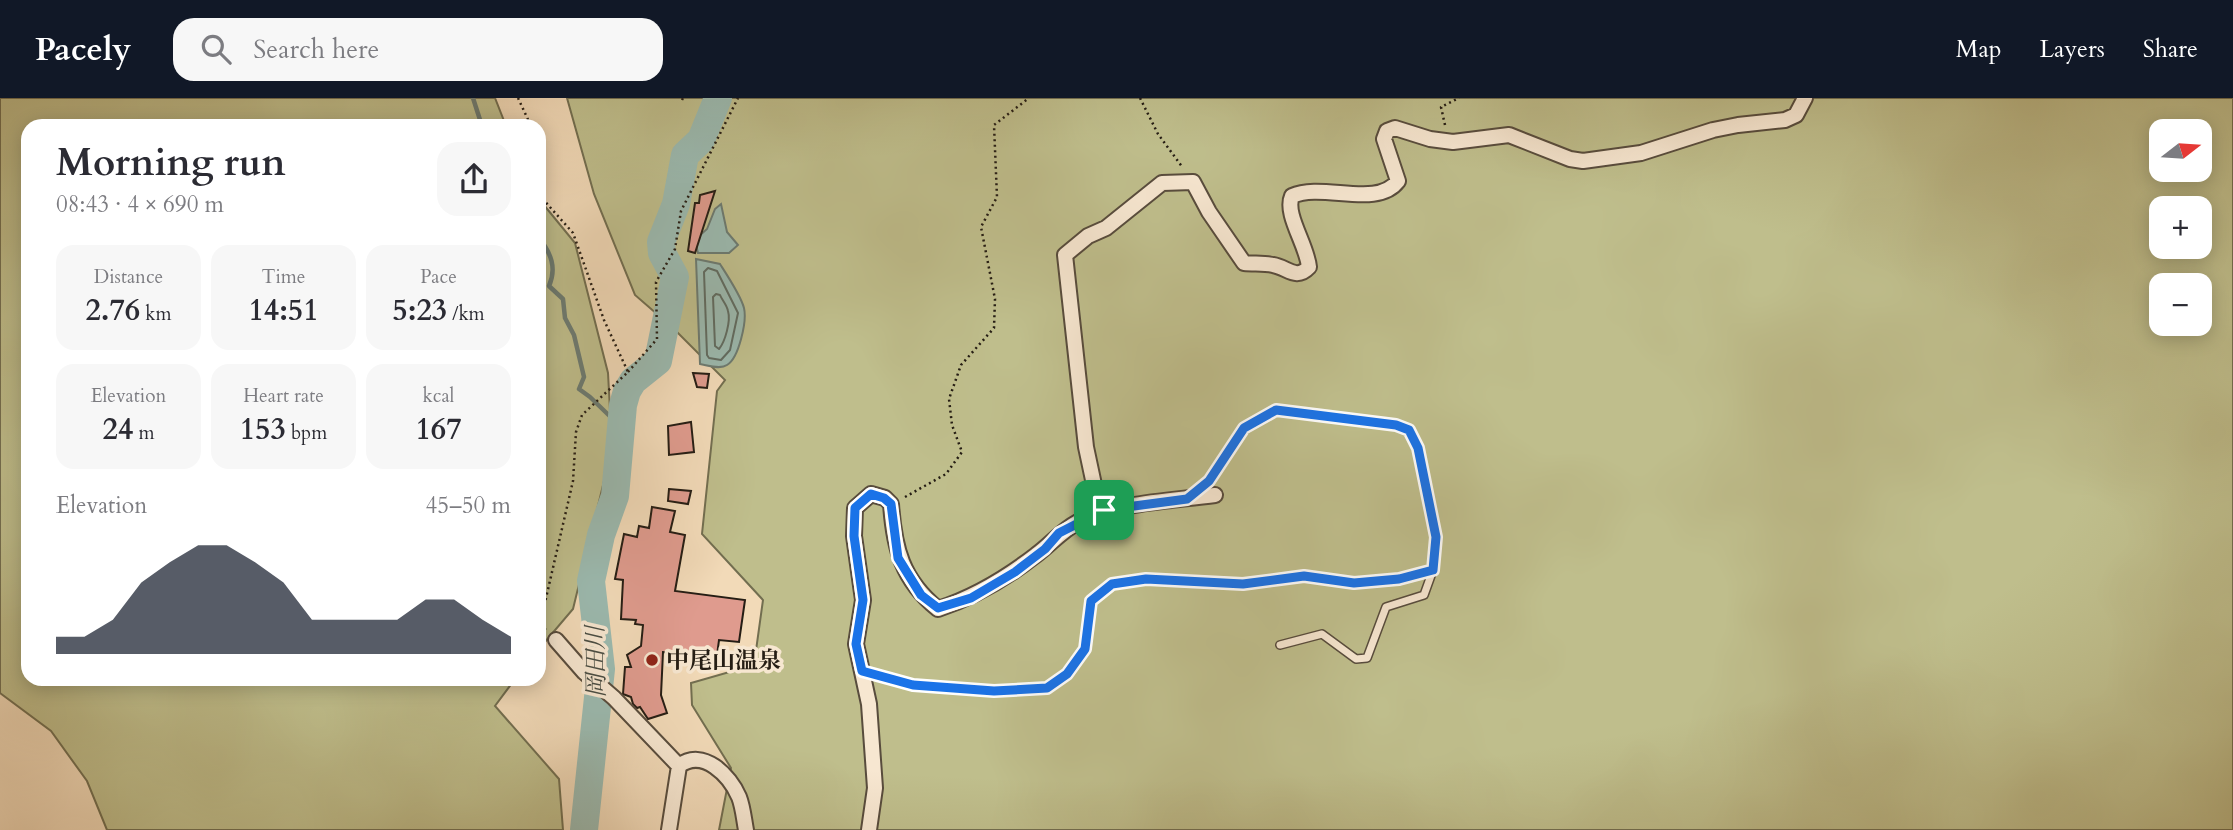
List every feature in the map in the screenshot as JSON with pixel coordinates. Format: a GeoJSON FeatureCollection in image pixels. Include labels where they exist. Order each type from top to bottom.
{"type":"FeatureCollection","features":[{"type":"Feature","properties":{"kind":"street"},"geometry":{"type":"LineString","coordinates":[[1104,510],[1096,494],[1086,447],[1065,255],[1088,236],[1106,228],[1162,183],[1193,182],[1209,212],[1244,263],[1276,265],[1298,274],[1309,267],[1301,237],[1289,210],[1292,196],[1306,191],[1358,194],[1385,191],[1394,187],[1398,181],[1384,139],[1387,131],[1395,128],[1430,139],[1448,141],[1509,135],[1570,159],[1583,161],[1641,153],[1713,130],[1784,120],[1796,115],[1805,98]]}},
{"type":"Feature","properties":{"kind":"street"},"geometry":{"type":"LineString","coordinates":[[869,830],[875,788],[869,704],[856,644],[863,600],[854,536],[855,508],[871,494],[884,498],[891,504],[898,558],[921,595],[938,608],[971,598],[1015,572],[1045,549],[1059,533],[1104,510],[1215,495]]}},
{"type":"Feature","properties":{"kind":"street"},"geometry":{"type":"LineString","coordinates":[[556,640],[584,672],[614,698],[680,766]]}},
{"type":"Feature","properties":{"kind":"street"},"geometry":{"type":"LineString","coordinates":[[669,830],[680,766],[684,762],[700,760],[715,765],[739,797],[746,830]]}},
{"type":"Feature","properties":{"kind":"lane"},"geometry":{"type":"LineString","coordinates":[[1187,499],[1209,481],[1244,428],[1276,410],[1396,425],[1409,430],[1418,448],[1436,537],[1433,570],[1424,594],[1386,607],[1367,658],[1356,659],[1321,634],[1280,645]]}},
{"type":"Feature","properties":{"kind":"lane"},"geometry":{"type":"LineString","coordinates":[[862,671],[913,685],[994,691],[1047,688],[1067,674],[1085,649],[1091,601],[1112,584],[1146,579],[1243,584],[1304,576],[1354,583],[1399,579],[1433,570]]}},
{"type":"Feature","properties":{"kind":"path"},"geometry":{"type":"LineString","coordinates":[[518,98],[528,119]]}},
{"type":"Feature","properties":{"kind":"path"},"geometry":{"type":"LineString","coordinates":[[546,598],[573,481],[576,432],[582,415],[628,372],[657,339],[656,282],[675,248],[681,211],[738,98]]}},
{"type":"Feature","properties":{"kind":"path"},"geometry":{"type":"LineString","coordinates":[[891,504],[946,474],[962,452],[952,425],[948,400],[961,365],[994,328],[995,299],[981,227],[997,197],[994,125],[1029,98]]}},
{"type":"Feature","properties":{"kind":"path"},"geometry":{"type":"LineString","coordinates":[[1140,98],[1158,134],[1193,182]]}},
{"type":"Feature","properties":{"kind":"path"},"geometry":{"type":"LineString","coordinates":[[1448,141],[1441,107],[1459,98]]}},
{"type":"Feature","properties":{"kind":"path"},"geometry":{"type":"LineString","coordinates":[[546,203],[573,233],[604,320],[628,372]]}},
{"type":"Feature","properties":{"kind":"path"},"geometry":{"type":"LineString","coordinates":[[546,630],[556,640]]}},
{"type":"Feature","properties":{"kind":"shaded area"},"geometry":{"type":"Polygon","coordinates":[[[0,98],[495,98],[503,119],[21,119],[21,686],[510,686],[495,706],[559,779],[563,830],[107,830],[87,781],[51,731],[0,693],[0,98]]]}},
{"type":"Feature","properties":{"kind":"shaded area"},"geometry":{"type":"Polygon","coordinates":[[[567,98],[2233,98],[2233,830],[719,830],[731,768],[692,705],[691,683],[754,665],[763,600],[702,534],[717,391],[725,380],[673,328],[635,295],[594,194],[567,98]]]}},
{"type":"Feature","properties":{"kind":"shaded area"},"geometry":{"type":"Polygon","coordinates":[[[546,208],[575,243],[608,373],[612,448],[573,609],[546,641],[546,208]]]}},
{"type":"Feature","properties":{"kind":"water"},"geometry":{"type":"Polygon","coordinates":[[[721,204],[727,232],[738,245],[729,253],[698,253],[697,238],[707,229],[715,209],[721,204]]]}},
{"type":"Feature","properties":{"kind":"water"},"geometry":{"type":"Polygon","coordinates":[[[696,259],[720,264],[744,308],[743,330],[738,347],[731,361],[724,366],[700,364],[696,259]]]}},
{"type":"Feature","properties":{"kind":"building"},"geometry":{"type":"Polygon","coordinates":[[[715,191],[695,253],[688,251],[695,203],[699,203],[700,195],[715,191]]]}},
{"type":"Feature","properties":{"kind":"building"},"geometry":{"type":"Polygon","coordinates":[[[693,373],[709,374],[707,388],[697,387],[693,373]]]}},
{"type":"Feature","properties":{"kind":"building"},"geometry":{"type":"Polygon","coordinates":[[[691,422],[694,452],[669,455],[668,426],[691,422]]]}},
{"type":"Feature","properties":{"kind":"building"},"geometry":{"type":"Polygon","coordinates":[[[669,489],[691,491],[688,504],[668,501],[669,489]]]}},
{"type":"Feature","properties":{"kind":"building"},"geometry":{"type":"Polygon","coordinates":[[[652,507],[675,511],[670,532],[685,535],[675,591],[745,600],[739,642],[719,640],[716,663],[692,660],[693,654],[663,652],[661,695],[667,713],[648,719],[640,707],[637,708],[633,704],[631,697],[623,694],[625,667],[631,667],[627,655],[641,646],[643,625],[635,624],[636,620],[621,619],[623,580],[615,579],[624,534],[637,537],[639,526],[649,528],[652,507]]]}},
{"type":"Feature","properties":{"kind":"waterway"},"geometry":{"type":"LineString","coordinates":[[473,98],[480,119]]}},
{"type":"Feature","properties":{"kind":"waterway","name":"岡田川"},"geometry":{"type":"LineString","coordinates":[[584,830],[601,669],[591,581],[601,535],[615,496],[623,405],[633,381],[658,361],[675,277],[662,253],[661,242],[676,204],[685,155],[701,140],[718,98]]}},
{"type":"Feature","properties":{"kind":"waterway"},"geometry":{"type":"LineString","coordinates":[[546,248],[552,261],[549,286],[563,299],[565,318],[574,335],[584,377],[579,389],[621,427]]}},
{"type":"Feature","properties":{"kind":"place","name":"中尾山温泉"},"geometry":{"type":"Point","coordinates":[652,660]}},
{"type":"Feature","properties":{"kind":"route"},"geometry":{"type":"LineString","coordinates":[[1276,410],[1396,425],[1409,430],[1418,448],[1436,537],[1433,570],[1399,579],[1354,583],[1304,576],[1243,584],[1146,579],[1112,584],[1091,601],[1085,649],[1067,674],[1047,688],[994,691],[913,685],[862,671],[856,644],[863,600],[854,536],[855,508],[871,494],[884,498],[891,504],[898,558],[921,595],[938,608],[971,598],[1015,572],[1045,549],[1059,533],[1104,510],[1187,499],[1209,481],[1244,428],[1276,410]]}}]}
